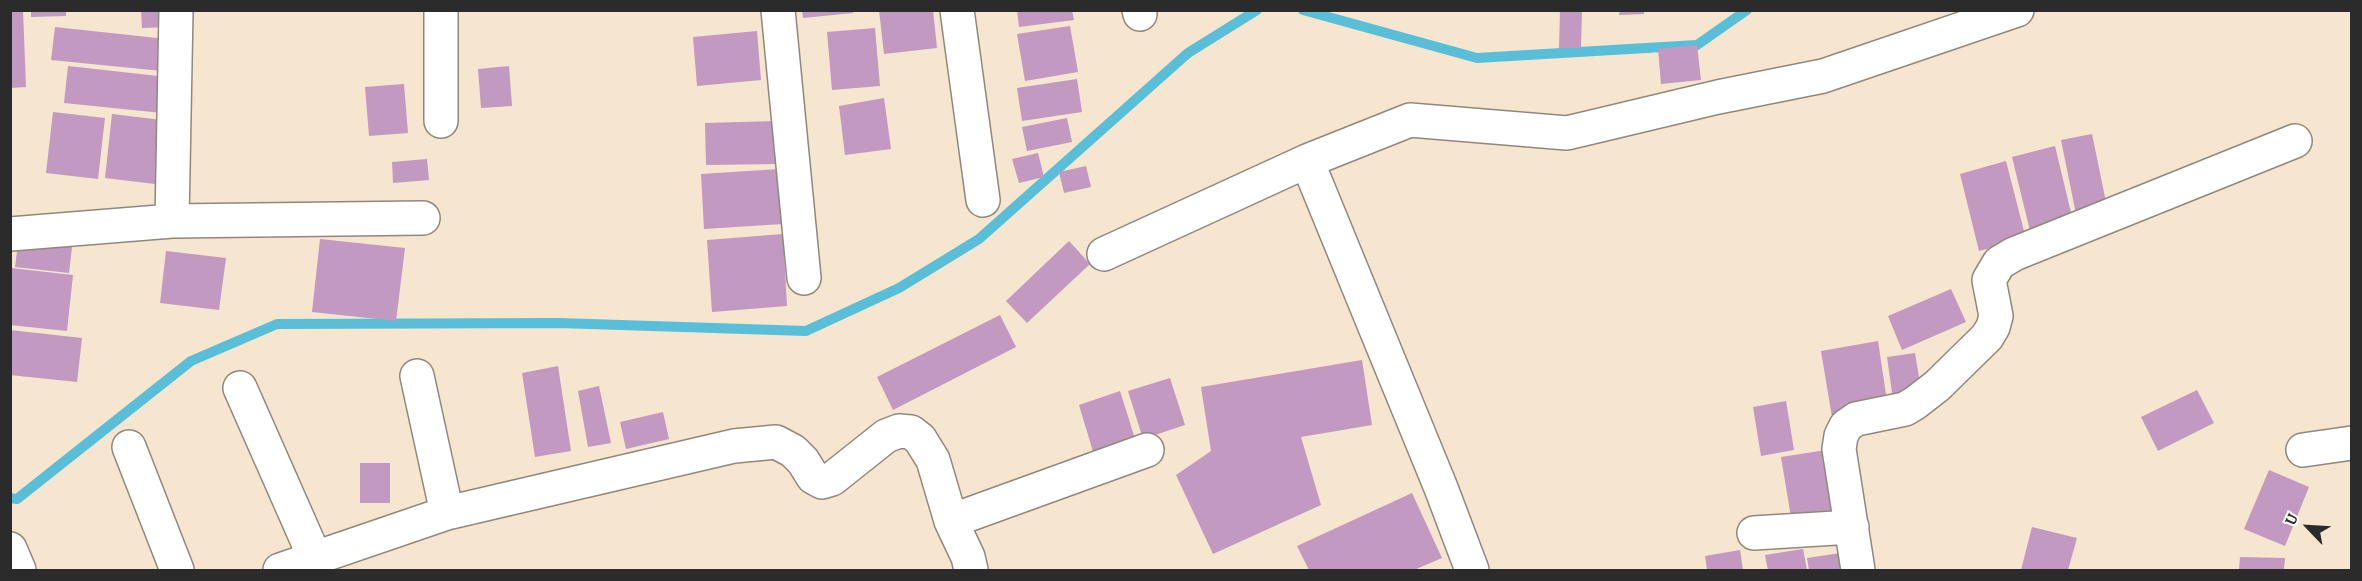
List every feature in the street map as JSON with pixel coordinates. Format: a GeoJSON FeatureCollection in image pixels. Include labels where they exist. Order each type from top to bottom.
{"type":"FeatureCollection","features":[{"type":"Feature","properties":{"kind":"street"},"geometry":{"type":"LineString","coordinates":[[172,221],[176,10]]}},
{"type":"Feature","properties":{"kind":"street"},"geometry":{"type":"LineString","coordinates":[[441,10],[441,122]]}},
{"type":"Feature","properties":{"kind":"street"},"geometry":{"type":"LineString","coordinates":[[778,10],[804,278]]}},
{"type":"Feature","properties":{"kind":"street"},"geometry":{"type":"LineString","coordinates":[[957,10],[983,200]]}},
{"type":"Feature","properties":{"kind":"street"},"geometry":{"type":"LineString","coordinates":[[1104,254],[1307,161],[1410,120],[1567,133],[1718,97],[1823,76],[2017,10]]}},
{"type":"Feature","properties":{"kind":"street"},"geometry":{"type":"LineString","coordinates":[[1858,570],[1839,449],[1840,436],[1846,426],[1857,419],[1905,409],[1915,403],[1937,386],[1988,337],[1994,327],[1996,316],[1989,280],[2000,263],[2014,254],[2295,141]]}},
{"type":"Feature","properties":{"kind":"street"},"geometry":{"type":"LineString","coordinates":[[1307,161],[1472,570]]}},
{"type":"Feature","properties":{"kind":"street"},"geometry":{"type":"LineString","coordinates":[[10,234],[172,221],[423,218]]}},
{"type":"Feature","properties":{"kind":"street"},"geometry":{"type":"LineString","coordinates":[[417,376],[447,513]]}},
{"type":"Feature","properties":{"kind":"street"},"geometry":{"type":"LineString","coordinates":[[240,388],[315,558]]}},
{"type":"Feature","properties":{"kind":"street"},"geometry":{"type":"LineString","coordinates":[[280,570],[447,513],[734,446],[776,442],[793,451],[803,461],[813,477],[822,482],[832,479],[886,436],[899,431],[911,432],[920,439],[933,460],[951,521],[968,557],[971,570]]}},
{"type":"Feature","properties":{"kind":"street"},"geometry":{"type":"LineString","coordinates":[[2303,450],[2352,443]]}},
{"type":"Feature","properties":{"kind":"street"},"geometry":{"type":"LineString","coordinates":[[129,447],[177,570]]}},
{"type":"Feature","properties":{"kind":"street"},"geometry":{"type":"LineString","coordinates":[[951,521],[1147,450]]}},
{"type":"Feature","properties":{"kind":"street"},"geometry":{"type":"LineString","coordinates":[[1754,533],[1852,527]]}},
{"type":"Feature","properties":{"kind":"street"},"geometry":{"type":"LineString","coordinates":[[10,549],[19,570]]}},
{"type":"Feature","properties":{"kind":"building"},"geometry":{"type":"Polygon","coordinates":[[[10,10],[23,10],[26,87],[10,88],[10,10]]]}},
{"type":"Feature","properties":{"kind":"building"},"geometry":{"type":"Polygon","coordinates":[[[31,10],[66,10],[66,16],[31,17],[31,10]]]}},
{"type":"Feature","properties":{"kind":"building"},"geometry":{"type":"Polygon","coordinates":[[[141,10],[168,10],[169,27],[142,28],[141,10]]]}},
{"type":"Feature","properties":{"kind":"building"},"geometry":{"type":"Polygon","coordinates":[[[802,10],[853,10],[853,13],[803,18],[802,10]]]}},
{"type":"Feature","properties":{"kind":"building"},"geometry":{"type":"Polygon","coordinates":[[[879,10],[933,10],[937,48],[884,54],[879,10]]]}},
{"type":"Feature","properties":{"kind":"building"},"geometry":{"type":"Polygon","coordinates":[[[1017,10],[1072,10],[1074,20],[1019,27],[1017,10]]]}},
{"type":"Feature","properties":{"kind":"building"},"geometry":{"type":"Polygon","coordinates":[[[1560,10],[1582,10],[1581,48],[1559,48],[1560,10]]]}},
{"type":"Feature","properties":{"kind":"building"},"geometry":{"type":"Polygon","coordinates":[[[1620,10],[1644,10],[1644,14],[1619,15],[1620,10]]]}},
{"type":"Feature","properties":{"kind":"building"},"geometry":{"type":"Polygon","coordinates":[[[1070,26],[1078,72],[1025,81],[1017,34],[1070,26]]]}},
{"type":"Feature","properties":{"kind":"building"},"geometry":{"type":"Polygon","coordinates":[[[55,27],[166,39],[162,71],[51,60],[55,27]]]}},
{"type":"Feature","properties":{"kind":"building"},"geometry":{"type":"Polygon","coordinates":[[[875,28],[880,86],[832,90],[827,32],[875,28]]]}},
{"type":"Feature","properties":{"kind":"building"},"geometry":{"type":"Polygon","coordinates":[[[757,31],[761,80],[697,86],[693,37],[757,31]]]}},
{"type":"Feature","properties":{"kind":"building"},"geometry":{"type":"Polygon","coordinates":[[[1697,45],[1701,80],[1661,84],[1658,49],[1697,45]]]}},
{"type":"Feature","properties":{"kind":"building"},"geometry":{"type":"Polygon","coordinates":[[[68,66],[167,77],[162,113],[64,103],[68,66]]]}},
{"type":"Feature","properties":{"kind":"building"},"geometry":{"type":"Polygon","coordinates":[[[509,66],[512,106],[481,108],[478,69],[509,66]]]}},
{"type":"Feature","properties":{"kind":"building"},"geometry":{"type":"Polygon","coordinates":[[[1077,79],[1082,112],[1022,121],[1017,88],[1077,79]]]}},
{"type":"Feature","properties":{"kind":"building"},"geometry":{"type":"Polygon","coordinates":[[[404,84],[408,133],[369,136],[365,87],[404,84]]]}},
{"type":"Feature","properties":{"kind":"building"},"geometry":{"type":"Polygon","coordinates":[[[884,98],[891,149],[845,155],[839,106],[884,98]]]}},
{"type":"Feature","properties":{"kind":"building"},"geometry":{"type":"Polygon","coordinates":[[[53,112],[105,118],[98,179],[46,173],[53,112]]]}},
{"type":"Feature","properties":{"kind":"building"},"geometry":{"type":"Polygon","coordinates":[[[112,114],[162,120],[155,184],[105,178],[112,114]]]}},
{"type":"Feature","properties":{"kind":"building"},"geometry":{"type":"Polygon","coordinates":[[[1067,118],[1072,142],[1027,151],[1022,127],[1067,118]]]}},
{"type":"Feature","properties":{"kind":"building"},"geometry":{"type":"Polygon","coordinates":[[[777,121],[778,164],[706,165],[705,123],[777,121]]]}},
{"type":"Feature","properties":{"kind":"building"},"geometry":{"type":"Polygon","coordinates":[[[2092,134],[2107,207],[2076,214],[2061,140],[2092,134]]]}},
{"type":"Feature","properties":{"kind":"building"},"geometry":{"type":"Polygon","coordinates":[[[2055,146],[2074,225],[2031,235],[2012,157],[2055,146]]]}},
{"type":"Feature","properties":{"kind":"building"},"geometry":{"type":"Polygon","coordinates":[[[1038,153],[1044,177],[1019,183],[1012,159],[1038,153]]]}},
{"type":"Feature","properties":{"kind":"building"},"geometry":{"type":"Polygon","coordinates":[[[427,159],[429,180],[393,183],[392,162],[427,159]]]}},
{"type":"Feature","properties":{"kind":"building"},"geometry":{"type":"Polygon","coordinates":[[[2006,161],[2026,239],[1979,251],[1960,174],[2006,161]]]}},
{"type":"Feature","properties":{"kind":"building"},"geometry":{"type":"Polygon","coordinates":[[[1086,166],[1091,187],[1064,193],[1059,172],[1086,166]]]}},
{"type":"Feature","properties":{"kind":"building"},"geometry":{"type":"Polygon","coordinates":[[[779,169],[783,224],[704,229],[701,174],[779,169]]]}},
{"type":"Feature","properties":{"kind":"building"},"geometry":{"type":"Polygon","coordinates":[[[783,234],[787,306],[712,312],[707,240],[783,234]]]}},
{"type":"Feature","properties":{"kind":"building"},"geometry":{"type":"Polygon","coordinates":[[[19,235],[73,239],[69,273],[15,267],[19,235]]]}},
{"type":"Feature","properties":{"kind":"building"},"geometry":{"type":"Polygon","coordinates":[[[320,239],[405,248],[396,321],[312,312],[320,239]]]}},
{"type":"Feature","properties":{"kind":"building"},"geometry":{"type":"Polygon","coordinates":[[[1069,241],[1090,264],[1027,323],[1006,301],[1069,241]]]}},
{"type":"Feature","properties":{"kind":"building"},"geometry":{"type":"Polygon","coordinates":[[[166,251],[226,258],[219,310],[160,303],[166,251]]]}},
{"type":"Feature","properties":{"kind":"building"},"geometry":{"type":"Polygon","coordinates":[[[11,268],[73,275],[67,331],[10,325],[11,268]]]}},
{"type":"Feature","properties":{"kind":"building"},"geometry":{"type":"Polygon","coordinates":[[[1951,289],[1966,322],[1902,350],[1888,316],[1951,289]]]}},
{"type":"Feature","properties":{"kind":"building"},"geometry":{"type":"Polygon","coordinates":[[[1000,315],[1016,347],[893,410],[877,377],[1000,315]]]}},
{"type":"Feature","properties":{"kind":"building"},"geometry":{"type":"Polygon","coordinates":[[[10,330],[82,338],[77,382],[10,375],[10,330]]]}},
{"type":"Feature","properties":{"kind":"building"},"geometry":{"type":"Polygon","coordinates":[[[1878,341],[1888,408],[1832,417],[1821,351],[1878,341]]]}},
{"type":"Feature","properties":{"kind":"building"},"geometry":{"type":"Polygon","coordinates":[[[1915,353],[1922,395],[1893,400],[1887,357],[1915,353]]]}},
{"type":"Feature","properties":{"kind":"building"},"geometry":{"type":"Polygon","coordinates":[[[1362,360],[1372,425],[1301,437],[1321,505],[1213,554],[1176,475],[1211,451],[1201,387],[1362,360]]]}},
{"type":"Feature","properties":{"kind":"building"},"geometry":{"type":"Polygon","coordinates":[[[558,366],[571,451],[535,457],[522,373],[558,366]]]}},
{"type":"Feature","properties":{"kind":"building"},"geometry":{"type":"Polygon","coordinates":[[[1170,378],[1185,425],[1143,439],[1128,391],[1170,378]]]}},
{"type":"Feature","properties":{"kind":"building"},"geometry":{"type":"Polygon","coordinates":[[[599,386],[611,443],[588,447],[578,391],[599,386]]]}},
{"type":"Feature","properties":{"kind":"building"},"geometry":{"type":"Polygon","coordinates":[[[2197,390],[2214,423],[2158,451],[2141,417],[2197,390]]]}},
{"type":"Feature","properties":{"kind":"building"},"geometry":{"type":"Polygon","coordinates":[[[1120,391],[1136,442],[1094,455],[1079,405],[1120,391]]]}},
{"type":"Feature","properties":{"kind":"building"},"geometry":{"type":"Polygon","coordinates":[[[1786,401],[1794,450],[1761,456],[1753,407],[1786,401]]]}},
{"type":"Feature","properties":{"kind":"building"},"geometry":{"type":"Polygon","coordinates":[[[663,412],[669,439],[626,449],[620,422],[663,412]]]}},
{"type":"Feature","properties":{"kind":"building"},"geometry":{"type":"Polygon","coordinates":[[[1826,450],[1836,516],[1792,523],[1781,457],[1826,450]]]}},
{"type":"Feature","properties":{"kind":"building"},"geometry":{"type":"Polygon","coordinates":[[[360,463],[390,463],[390,503],[360,503],[360,463]]]}},
{"type":"Feature","properties":{"kind":"building"},"geometry":{"type":"Polygon","coordinates":[[[2269,470],[2309,487],[2285,546],[2244,529],[2269,470]]]}},
{"type":"Feature","properties":{"kind":"building"},"geometry":{"type":"Polygon","coordinates":[[[1412,493],[1442,558],[1414,570],[1309,570],[1297,546],[1412,493]]]}},
{"type":"Feature","properties":{"kind":"building"},"geometry":{"type":"Polygon","coordinates":[[[2032,527],[2077,538],[2068,570],[2021,570],[2032,527]]]}},
{"type":"Feature","properties":{"kind":"building"},"geometry":{"type":"Polygon","coordinates":[[[1803,549],[1807,570],[1768,570],[1765,555],[1803,549]]]}},
{"type":"Feature","properties":{"kind":"building"},"geometry":{"type":"Polygon","coordinates":[[[1740,550],[1743,570],[1707,570],[1705,556],[1740,550]]]}},
{"type":"Feature","properties":{"kind":"building"},"geometry":{"type":"Polygon","coordinates":[[[1847,552],[1850,570],[1809,570],[1807,558],[1847,552]]]}},
{"type":"Feature","properties":{"kind":"building"},"geometry":{"type":"Polygon","coordinates":[[[2240,557],[2285,558],[2284,570],[2239,570],[2240,557]]]}},
{"type":"Feature","properties":{"kind":"waterway"},"geometry":{"type":"LineString","coordinates":[[10,498],[17,499],[191,361],[277,324],[559,323],[806,331],[899,288],[979,239],[1188,53],[1257,10]]}},
{"type":"Feature","properties":{"kind":"waterway"},"geometry":{"type":"LineString","coordinates":[[1303,10],[1477,58],[1697,45],[1747,10]]}}]}
